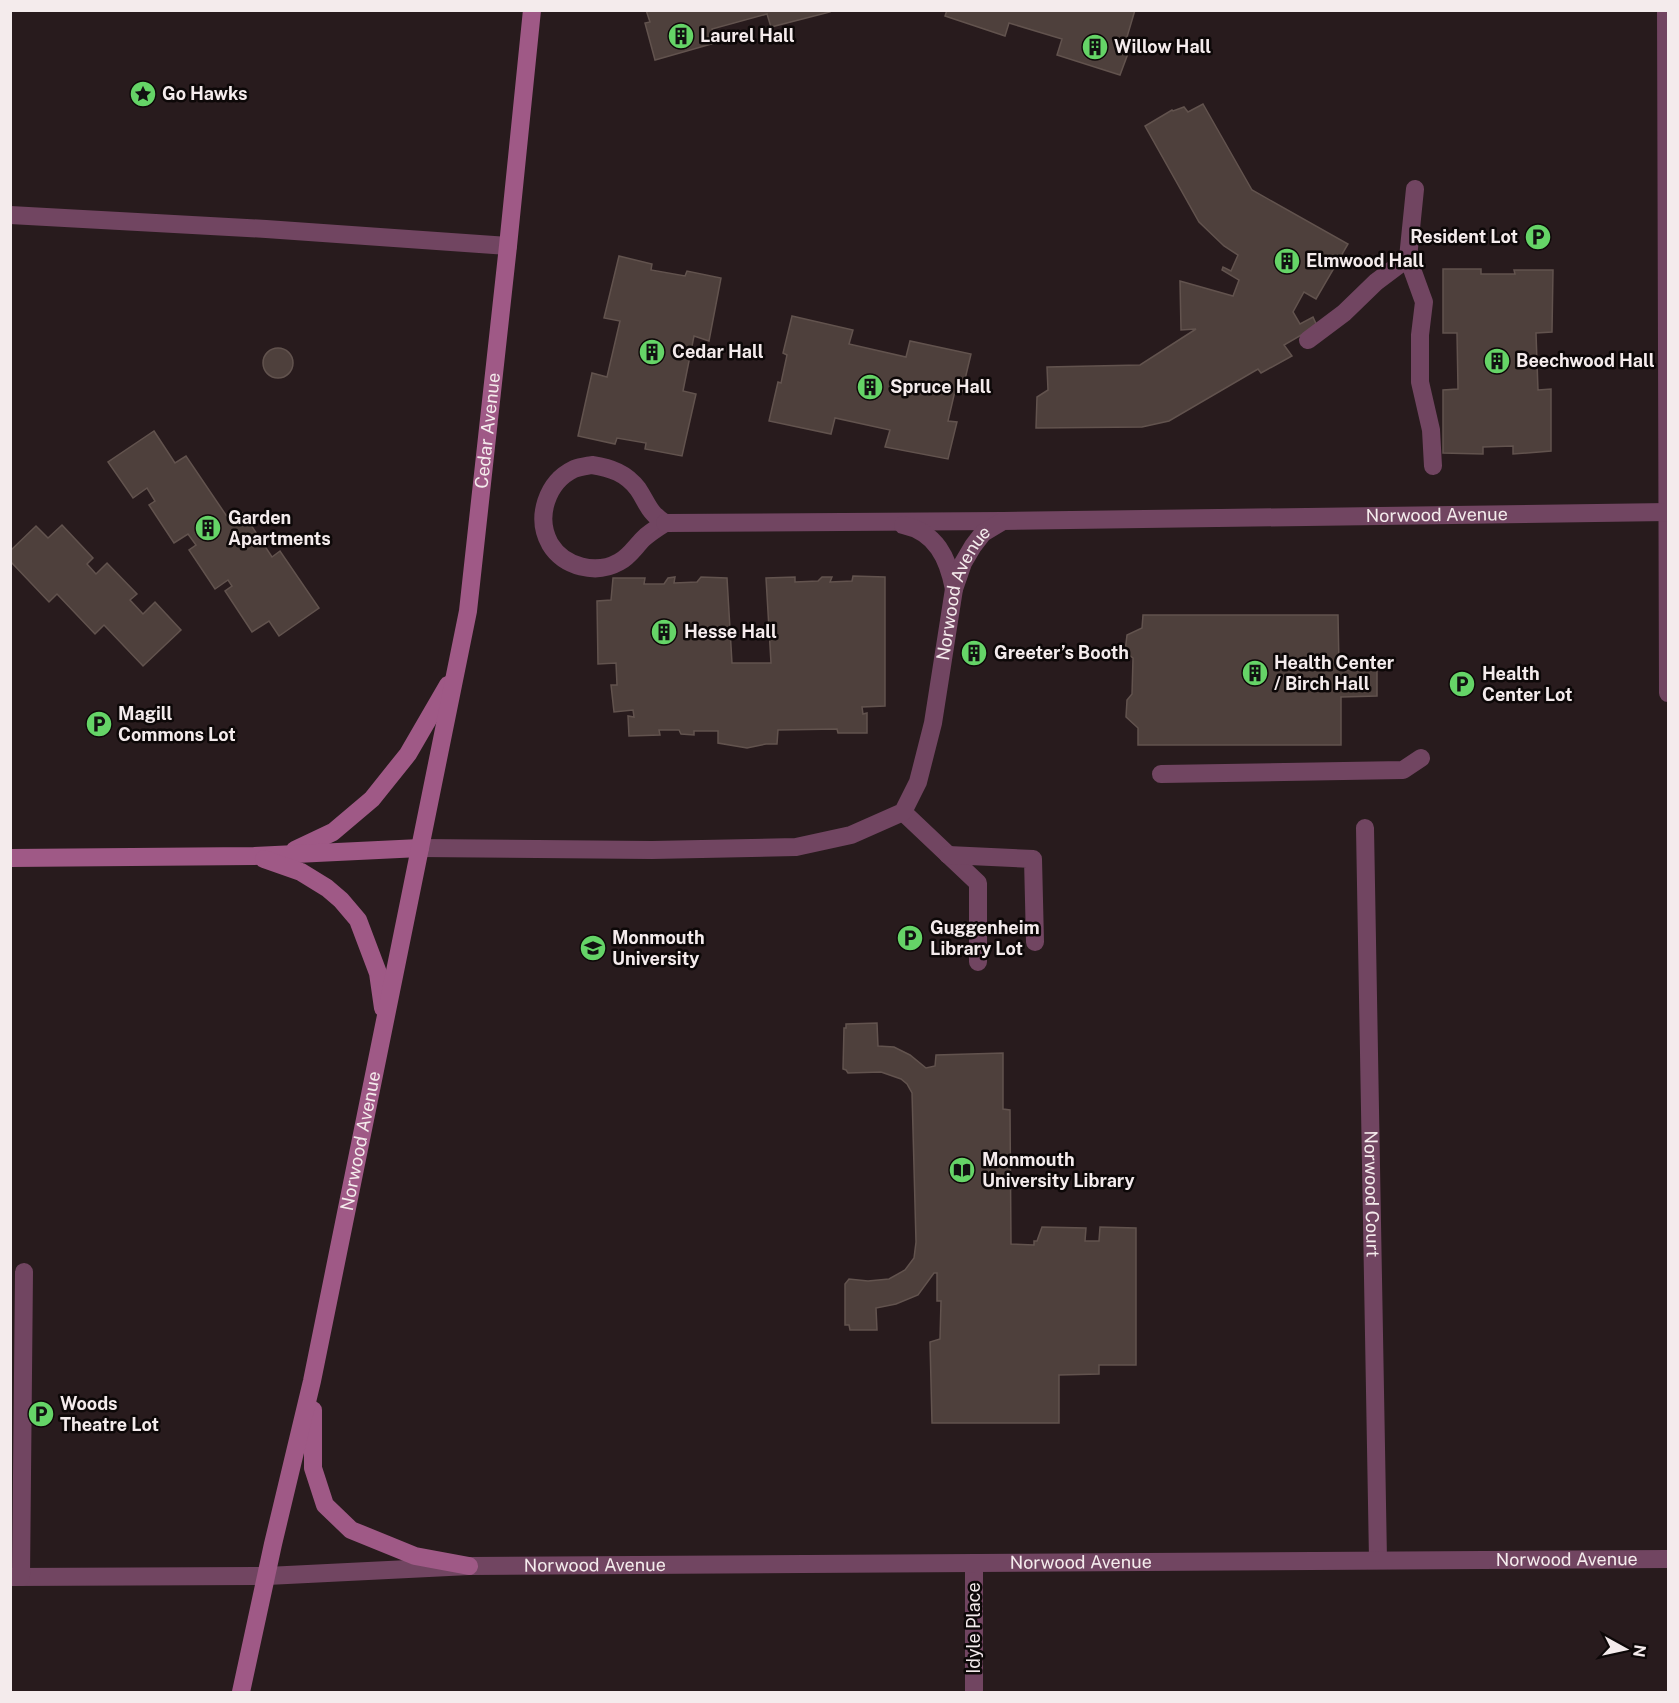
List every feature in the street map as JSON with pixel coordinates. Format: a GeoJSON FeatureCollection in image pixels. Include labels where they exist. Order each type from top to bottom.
{"type":"FeatureCollection","features":[{"type":"Feature","properties":{"kind":"main road","name":"Cedar Avenue"},"geometry":{"type":"LineString","coordinates":[[420,848],[468,610],[532,10]]}},
{"type":"Feature","properties":{"kind":"main road"},"geometry":{"type":"LineString","coordinates":[[285,854],[333,832],[372,799],[408,754],[456,670]]}},
{"type":"Feature","properties":{"kind":"main road"},"geometry":{"type":"LineString","coordinates":[[10,858],[254,856],[420,848]]}},
{"type":"Feature","properties":{"kind":"main road","name":"Norwood Avenue"},"geometry":{"type":"LineString","coordinates":[[267,1576],[312,1381],[420,848]]}},
{"type":"Feature","properties":{"kind":"main road"},"geometry":{"type":"LineString","coordinates":[[254,856],[301,872],[327,888],[358,920],[378,973],[385,1021]]}},
{"type":"Feature","properties":{"kind":"main road"},"geometry":{"type":"LineString","coordinates":[[312,1381],[313,1468],[325,1506],[351,1530],[415,1556],[469,1566]]}},
{"type":"Feature","properties":{"kind":"main road"},"geometry":{"type":"LineString","coordinates":[[241,1692],[267,1576]]}},
{"type":"Feature","properties":{"kind":"street"},"geometry":{"type":"LineString","coordinates":[[1666,10],[1668,693]]}},
{"type":"Feature","properties":{"kind":"street"},"geometry":{"type":"LineString","coordinates":[[1414,189],[1408,258],[1424,302],[1420,335],[1420,382],[1431,430],[1433,466]]}},
{"type":"Feature","properties":{"kind":"street"},"geometry":{"type":"LineString","coordinates":[[10,215],[266,229],[508,246]]}},
{"type":"Feature","properties":{"kind":"street"},"geometry":{"type":"LineString","coordinates":[[1308,340],[1344,313],[1376,282],[1408,258]]}},
{"type":"Feature","properties":{"kind":"street"},"geometry":{"type":"LineString","coordinates":[[665,523],[654,516],[638,489],[626,476],[610,467],[592,465],[575,469],[560,478],[549,492],[543,509],[544,527],[550,544],[561,556],[574,564],[589,568],[605,567],[620,562],[652,530],[665,523],[1003,521]]}},
{"type":"Feature","properties":{"kind":"street","name":"Norwood Avenue"},"geometry":{"type":"LineString","coordinates":[[903,812],[918,782],[933,723],[954,589],[963,563],[973,546],[983,533],[1003,521],[1668,512]]}},
{"type":"Feature","properties":{"kind":"street"},"geometry":{"type":"LineString","coordinates":[[885,522],[917,529],[934,541],[946,559],[954,589]]}},
{"type":"Feature","properties":{"kind":"street"},"geometry":{"type":"LineString","coordinates":[[1161,774],[1403,770],[1421,758]]}},
{"type":"Feature","properties":{"kind":"street"},"geometry":{"type":"LineString","coordinates":[[420,848],[796,847],[851,835],[903,812],[978,884],[978,962]]}},
{"type":"Feature","properties":{"kind":"street","name":"Norwood Court"},"geometry":{"type":"LineString","coordinates":[[1365,828],[1378,1560]]}},
{"type":"Feature","properties":{"kind":"street"},"geometry":{"type":"LineString","coordinates":[[948,855],[1033,859],[1035,942]]}},
{"type":"Feature","properties":{"kind":"street"},"geometry":{"type":"LineString","coordinates":[[24,1272],[17,1326],[23,1556],[16,1577],[267,1576]]}},
{"type":"Feature","properties":{"kind":"street","name":"Norwood Avenue"},"geometry":{"type":"LineString","coordinates":[[267,1576],[469,1566],[1668,1559]]}},
{"type":"Feature","properties":{"kind":"street","name":"Idyle Place"},"geometry":{"type":"LineString","coordinates":[[974,1563],[974,1692]]}},
{"type":"Feature","properties":{"kind":"building","name":"Laurel Hall"},"geometry":{"type":"Polygon","coordinates":[[[646,10],[830,10],[830,12],[771,27],[767,14],[712,29],[715,43],[655,60],[645,23],[650,22],[646,10]]]}},
{"type":"Feature","properties":{"kind":"building","name":"Willow Hall"},"geometry":{"type":"Polygon","coordinates":[[[947,10],[1135,10],[1127,37],[1133,40],[1120,75],[1057,55],[1062,39],[1009,23],[1005,36],[945,16],[947,10]]]}},
{"type":"Feature","properties":{"kind":"building","name":"Elmwood Hall"},"geometry":{"type":"Polygon","coordinates":[[[1203,104],[1252,190],[1348,244],[1316,299],[1304,292],[1293,312],[1300,324],[1313,317],[1317,326],[1284,345],[1292,356],[1261,373],[1258,369],[1169,421],[1142,427],[1036,428],[1037,397],[1048,390],[1047,367],[1140,365],[1196,329],[1181,330],[1180,281],[1233,296],[1239,280],[1222,270],[1223,267],[1231,271],[1238,255],[1224,246],[1199,222],[1145,126],[1172,110],[1184,107],[1188,112],[1203,104]]]}},
{"type":"Feature","properties":{"kind":"building","name":"Cedar Hall"},"geometry":{"type":"Polygon","coordinates":[[[619,256],[652,264],[651,270],[685,276],[687,271],[721,278],[709,341],[694,336],[683,391],[696,394],[682,456],[645,449],[646,443],[617,438],[615,444],[578,436],[592,373],[607,377],[620,321],[604,318],[619,256]]]}},
{"type":"Feature","properties":{"kind":"building","name":"Beechwood Hall"},"geometry":{"type":"Polygon","coordinates":[[[1443,269],[1481,269],[1481,274],[1515,274],[1514,270],[1553,270],[1552,332],[1536,333],[1538,390],[1551,389],[1551,451],[1513,454],[1513,446],[1483,447],[1483,454],[1443,453],[1443,390],[1458,389],[1457,333],[1443,333],[1443,269]]]}},
{"type":"Feature","properties":{"kind":"building","name":"Spruce Hall"},"geometry":{"type":"Polygon","coordinates":[[[792,316],[853,330],[849,344],[906,357],[910,341],[971,354],[962,392],[955,391],[948,421],[957,422],[948,459],[885,447],[890,430],[835,418],[831,434],[769,421],[778,382],[781,383],[787,355],[783,353],[792,316]]]}},
{"type":"Feature","properties":{"kind":"building"},"geometry":{"type":"Polygon","coordinates":[[[278,348],[288,353],[293,363],[288,373],[278,378],[268,373],[263,363],[268,353],[278,348]]]}},
{"type":"Feature","properties":{"kind":"building","name":"Garden Apartments"},"geometry":{"type":"Polygon","coordinates":[[[154,431],[175,463],[186,456],[230,521],[243,513],[272,557],[280,551],[319,608],[279,636],[269,621],[252,632],[225,591],[232,586],[228,580],[215,589],[189,550],[196,545],[188,534],[174,543],[149,505],[155,501],[147,488],[133,498],[108,462],[154,431]]]}},
{"type":"Feature","properties":{"kind":"building"},"geometry":{"type":"Polygon","coordinates":[[[62,525],[93,558],[87,564],[96,574],[107,563],[137,594],[130,600],[143,614],[155,602],[181,630],[143,666],[104,625],[95,634],[57,594],[49,602],[10,561],[10,551],[36,526],[48,538],[62,525]]]}},
{"type":"Feature","properties":{"kind":"building","name":"Hesse Hall"},"geometry":{"type":"Polygon","coordinates":[[[853,576],[885,577],[885,706],[862,707],[863,714],[867,713],[867,733],[838,733],[837,729],[778,730],[777,744],[747,748],[718,743],[718,731],[694,731],[694,735],[681,734],[679,730],[659,730],[660,735],[629,736],[628,716],[634,717],[633,710],[614,712],[611,685],[617,685],[616,663],[598,664],[597,601],[611,600],[613,578],[645,578],[644,584],[664,584],[668,578],[675,577],[674,583],[697,582],[701,577],[727,578],[732,663],[771,663],[766,578],[795,577],[795,582],[818,581],[822,577],[832,577],[830,582],[852,581],[853,576]]]}},
{"type":"Feature","properties":{"kind":"building","name":"Health Center / Birch Hall"},"geometry":{"type":"Polygon","coordinates":[[[1143,615],[1338,615],[1339,664],[1377,664],[1377,696],[1341,697],[1341,745],[1138,745],[1138,728],[1126,717],[1127,700],[1132,694],[1133,658],[1125,652],[1127,635],[1142,628],[1143,615]]]}},
{"type":"Feature","properties":{"kind":"building","name":"Greeter’s Booth"},"geometry":{"type":"Polygon","coordinates":[[[969,643],[982,645],[979,664],[966,661],[969,643]]]}},
{"type":"Feature","properties":{"kind":"building","name":"Monmouth University Library"},"geometry":{"type":"Polygon","coordinates":[[[877,1023],[878,1046],[894,1047],[910,1055],[926,1068],[935,1066],[936,1055],[1003,1053],[1003,1109],[1010,1110],[1011,1244],[1034,1245],[1042,1227],[1086,1228],[1085,1241],[1099,1241],[1100,1227],[1136,1228],[1136,1365],[1099,1365],[1099,1374],[1059,1375],[1059,1423],[932,1423],[930,1342],[940,1339],[941,1301],[937,1301],[937,1273],[934,1273],[918,1295],[896,1304],[876,1308],[877,1330],[850,1330],[849,1325],[845,1325],[845,1284],[849,1279],[868,1281],[889,1279],[905,1270],[914,1258],[916,1242],[912,1093],[901,1079],[881,1072],[848,1073],[843,1069],[846,1024],[877,1023]]]}},
{"type":"Feature","properties":{"kind":"place","name":"Laurel Hall"},"geometry":{"type":"Point","coordinates":[681,36]}},
{"type":"Feature","properties":{"kind":"place","name":"Willow Hall"},"geometry":{"type":"Point","coordinates":[1095,47]}},
{"type":"Feature","properties":{"kind":"place","name":"Go Hawks"},"geometry":{"type":"Point","coordinates":[143,94]}},
{"type":"Feature","properties":{"kind":"place","name":"Resident Lot"},"geometry":{"type":"Point","coordinates":[1538,237]}},
{"type":"Feature","properties":{"kind":"place","name":"Elmwood Hall"},"geometry":{"type":"Point","coordinates":[1287,261]}},
{"type":"Feature","properties":{"kind":"place","name":"Cedar Hall"},"geometry":{"type":"Point","coordinates":[652,352]}},
{"type":"Feature","properties":{"kind":"place","name":"Beechwood Hall"},"geometry":{"type":"Point","coordinates":[1497,361]}},
{"type":"Feature","properties":{"kind":"place","name":"Spruce Hall"},"geometry":{"type":"Point","coordinates":[870,387]}},
{"type":"Feature","properties":{"kind":"place","name":"Garden Apartments"},"geometry":{"type":"Point","coordinates":[208,528]}},
{"type":"Feature","properties":{"kind":"place","name":"Hesse Hall"},"geometry":{"type":"Point","coordinates":[664,632]}},
{"type":"Feature","properties":{"kind":"place","name":"Greeter’s Booth"},"geometry":{"type":"Point","coordinates":[974,653]}},
{"type":"Feature","properties":{"kind":"place","name":"Health Center / Birch Hall"},"geometry":{"type":"Point","coordinates":[1255,673]}},
{"type":"Feature","properties":{"kind":"place","name":"Health Center Lot"},"geometry":{"type":"Point","coordinates":[1462,684]}},
{"type":"Feature","properties":{"kind":"place","name":"Magill Commons Lot"},"geometry":{"type":"Point","coordinates":[99,724]}},
{"type":"Feature","properties":{"kind":"place","name":"Guggenheim Library Lot"},"geometry":{"type":"Point","coordinates":[910,938]}},
{"type":"Feature","properties":{"kind":"place","name":"Monmouth University"},"geometry":{"type":"Point","coordinates":[593,948]}},
{"type":"Feature","properties":{"kind":"place","name":"Monmouth University Library"},"geometry":{"type":"Point","coordinates":[962,1170]}},
{"type":"Feature","properties":{"kind":"place","name":"Woods Theatre Lot"},"geometry":{"type":"Point","coordinates":[41,1414]}}]}
